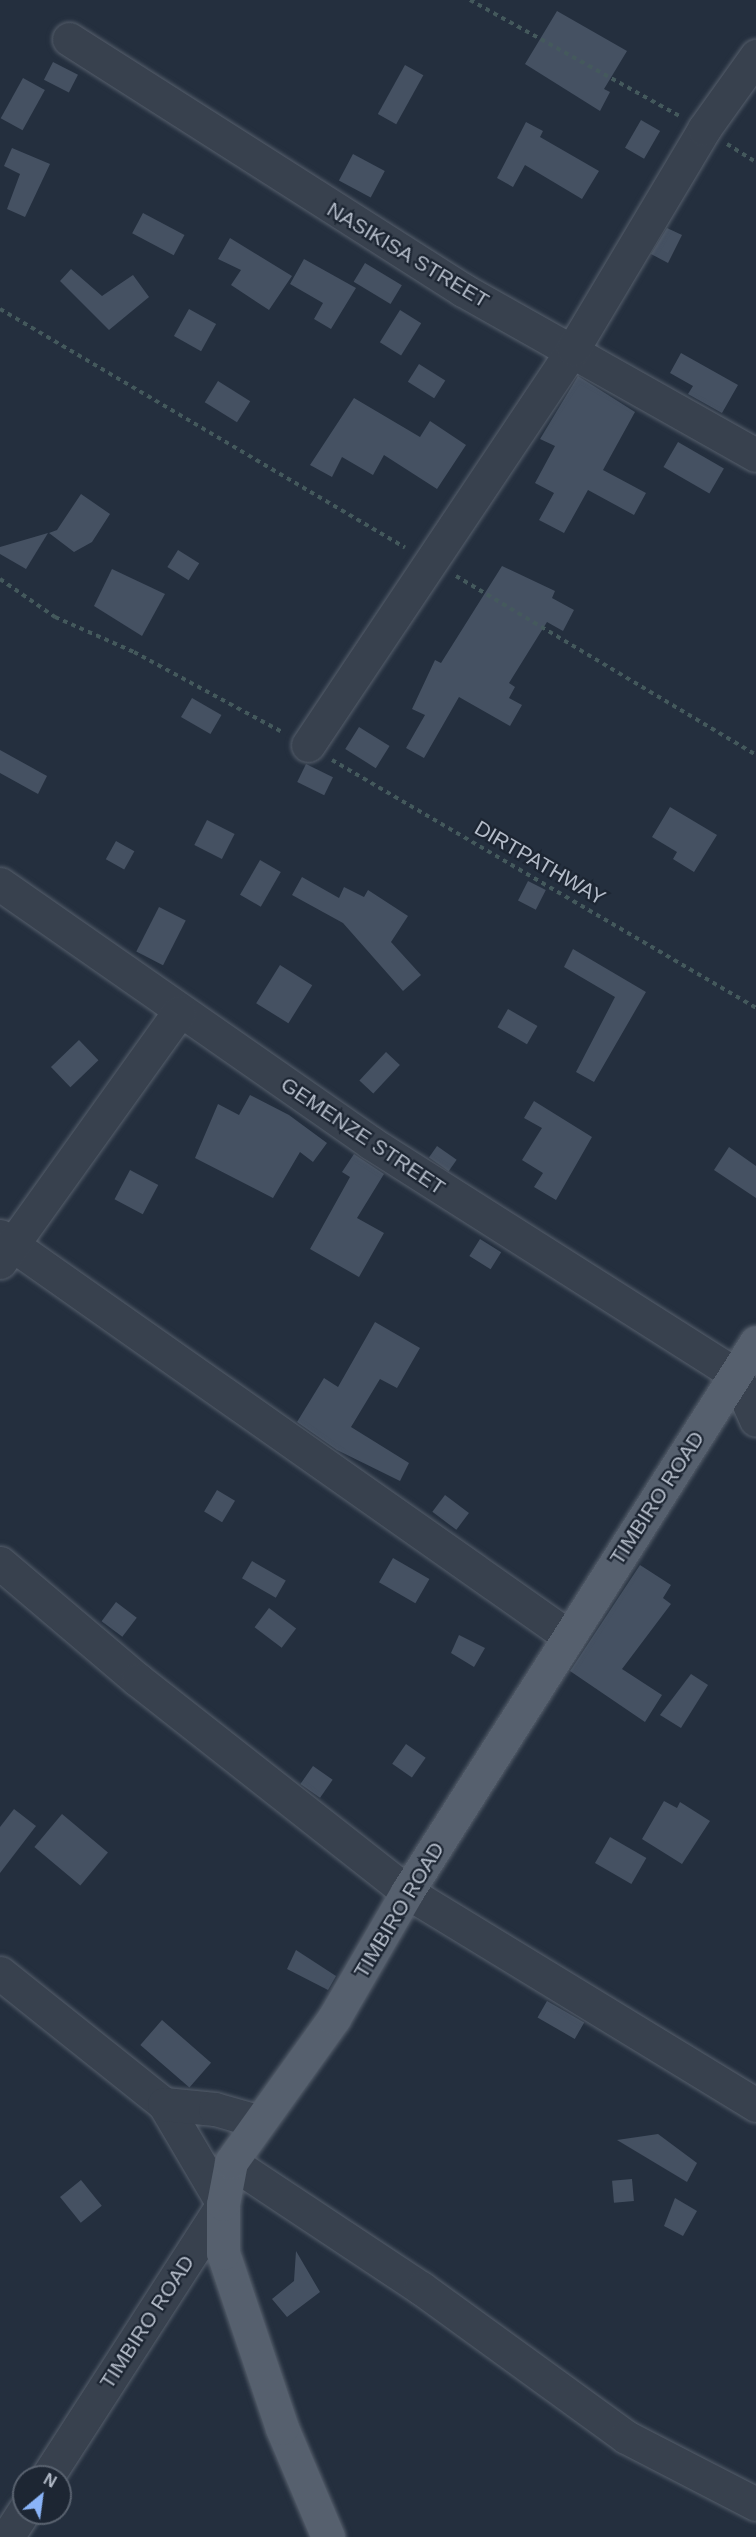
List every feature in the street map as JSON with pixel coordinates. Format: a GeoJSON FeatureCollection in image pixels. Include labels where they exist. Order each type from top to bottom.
{"type":"FeatureCollection","features":[{"type":"Feature","properties":{"kind":"main road","name":"TIMBIRO ROAD"},"geometry":{"type":"LineString","coordinates":[[223,2204],[231,2162],[257,2121],[334,2018],[407,1892],[756,1342]]}},
{"type":"Feature","properties":{"kind":"main road"},"geometry":{"type":"LineString","coordinates":[[223,2204],[223,2253],[282,2428],[328,2537]]}},
{"type":"Feature","properties":{"kind":"street","name":"NASIKISA STREET"},"geometry":{"type":"LineString","coordinates":[[69,39],[278,177],[463,290],[573,349],[756,455]]}},
{"type":"Feature","properties":{"kind":"street"},"geometry":{"type":"LineString","coordinates":[[308,745],[573,349],[704,129],[756,56]]}},
{"type":"Feature","properties":{"kind":"street","name":"GEMENZE STREET"},"geometry":{"type":"LineString","coordinates":[[0,884],[179,1012],[371,1143],[736,1375]]}},
{"type":"Feature","properties":{"kind":"street"},"geometry":{"type":"LineString","coordinates":[[179,1012],[4,1248],[279,1427],[568,1635]]}},
{"type":"Feature","properties":{"kind":"street"},"geometry":{"type":"LineString","coordinates":[[736,1375],[756,1420]]}},
{"type":"Feature","properties":{"kind":"street"},"geometry":{"type":"LineString","coordinates":[[0,1563],[138,1680],[407,1892],[756,2105]]}},
{"type":"Feature","properties":{"kind":"street"},"geometry":{"type":"LineString","coordinates":[[0,1973],[164,2104],[223,2204]]}},
{"type":"Feature","properties":{"kind":"street"},"geometry":{"type":"LineString","coordinates":[[164,2104],[215,2109],[257,2121]]}},
{"type":"Feature","properties":{"kind":"street"},"geometry":{"type":"LineString","coordinates":[[231,2162],[421,2289],[626,2437],[756,2504]]}},
{"type":"Feature","properties":{"kind":"street","name":"TIMBIRO ROAD"},"geometry":{"type":"LineString","coordinates":[[55,2465],[223,2204]]}},
{"type":"Feature","properties":{"kind":"path"},"geometry":{"type":"LineString","coordinates":[[470,0],[704,129],[756,162]]}},
{"type":"Feature","properties":{"kind":"path"},"geometry":{"type":"LineString","coordinates":[[0,309],[432,561],[756,755]]}},
{"type":"Feature","properties":{"kind":"path","name":"DIRTPATHWAY"},"geometry":{"type":"LineString","coordinates":[[0,579],[55,617],[134,652],[308,745],[756,1008]]}},
{"type":"Feature","properties":{"kind":"building"},"geometry":{"type":"Polygon","coordinates":[[[557,11],[627,51],[604,89],[610,92],[600,111],[525,64],[557,11]]]}},
{"type":"Feature","properties":{"kind":"building"},"geometry":{"type":"Polygon","coordinates":[[[53,62],[78,75],[69,93],[44,80],[53,62]]]}},
{"type":"Feature","properties":{"kind":"building"},"geometry":{"type":"Polygon","coordinates":[[[405,65],[423,75],[396,124],[378,114],[405,65]]]}},
{"type":"Feature","properties":{"kind":"building"},"geometry":{"type":"Polygon","coordinates":[[[23,78],[45,90],[23,130],[1,118],[23,78]]]}},
{"type":"Feature","properties":{"kind":"building"},"geometry":{"type":"Polygon","coordinates":[[[641,120],[660,131],[644,159],[625,148],[641,120]]]}},
{"type":"Feature","properties":{"kind":"building"},"geometry":{"type":"Polygon","coordinates":[[[526,122],[543,131],[540,137],[599,171],[582,199],[525,165],[513,187],[497,178],[526,122]]]}},
{"type":"Feature","properties":{"kind":"building"},"geometry":{"type":"Polygon","coordinates":[[[12,148],[50,164],[25,217],[7,209],[20,174],[4,166],[12,148]]]}},
{"type":"Feature","properties":{"kind":"building"},"geometry":{"type":"Polygon","coordinates":[[[353,154],[385,171],[371,197],[339,180],[353,154]]]}},
{"type":"Feature","properties":{"kind":"building"},"geometry":{"type":"Polygon","coordinates":[[[143,213],[184,235],[174,255],[132,233],[143,213]]]}},
{"type":"Feature","properties":{"kind":"building"},"geometry":{"type":"Polygon","coordinates":[[[667,228],[682,235],[668,263],[651,254],[667,228]]]}},
{"type":"Feature","properties":{"kind":"building"},"geometry":{"type":"Polygon","coordinates":[[[230,238],[292,276],[269,310],[231,285],[241,270],[218,259],[230,238]]]}},
{"type":"Feature","properties":{"kind":"building"},"geometry":{"type":"Polygon","coordinates":[[[304,259],[356,288],[331,329],[314,319],[323,303],[290,284],[304,259]]]}},
{"type":"Feature","properties":{"kind":"building"},"geometry":{"type":"Polygon","coordinates":[[[365,263],[402,285],[391,304],[354,282],[365,263]]]}},
{"type":"Feature","properties":{"kind":"building"},"geometry":{"type":"Polygon","coordinates":[[[71,269],[102,296],[133,275],[149,297],[109,330],[60,281],[71,269]]]}},
{"type":"Feature","properties":{"kind":"building"},"geometry":{"type":"Polygon","coordinates":[[[189,309],[216,324],[201,351],[174,336],[189,309]]]}},
{"type":"Feature","properties":{"kind":"building"},"geometry":{"type":"Polygon","coordinates":[[[400,310],[421,323],[401,355],[380,342],[400,310]]]}},
{"type":"Feature","properties":{"kind":"building"},"geometry":{"type":"Polygon","coordinates":[[[681,353],[738,385],[722,413],[688,394],[693,386],[670,373],[681,353]]]}},
{"type":"Feature","properties":{"kind":"building"},"geometry":{"type":"Polygon","coordinates":[[[419,364],[445,380],[434,398],[408,382],[419,364]]]}},
{"type":"Feature","properties":{"kind":"building"},"geometry":{"type":"Polygon","coordinates":[[[578,376],[635,412],[603,470],[646,493],[634,515],[588,490],[564,533],[539,520],[554,493],[535,483],[555,446],[540,439],[578,376]]]}},
{"type":"Feature","properties":{"kind":"building"},"geometry":{"type":"Polygon","coordinates":[[[218,381],[250,401],[237,422],[205,402],[218,381]]]}},
{"type":"Feature","properties":{"kind":"building"},"geometry":{"type":"Polygon","coordinates":[[[354,398],[420,437],[430,421],[466,445],[437,489],[384,455],[373,475],[342,457],[332,477],[310,465],[354,398]]]}},
{"type":"Feature","properties":{"kind":"building"},"geometry":{"type":"Polygon","coordinates":[[[678,442],[724,469],[709,494],[664,467],[678,442]]]}},
{"type":"Feature","properties":{"kind":"building"},"geometry":{"type":"Polygon","coordinates":[[[81,494],[110,514],[92,542],[74,552],[49,533],[57,530],[81,494]]]}},
{"type":"Feature","properties":{"kind":"building"},"geometry":{"type":"Polygon","coordinates":[[[48,533],[26,569],[0,554],[0,547],[48,533]]]}},
{"type":"Feature","properties":{"kind":"building"},"geometry":{"type":"Polygon","coordinates":[[[178,550],[199,563],[189,580],[167,567],[178,550]]]}},
{"type":"Feature","properties":{"kind":"building"},"geometry":{"type":"Polygon","coordinates":[[[502,566],[555,591],[552,598],[574,610],[563,631],[547,622],[509,683],[515,687],[509,698],[522,705],[510,726],[459,697],[424,758],[406,748],[425,715],[412,709],[435,660],[441,663],[502,566]]]}},
{"type":"Feature","properties":{"kind":"building"},"geometry":{"type":"Polygon","coordinates":[[[112,569],[165,594],[142,636],[94,606],[112,569]]]}},
{"type":"Feature","properties":{"kind":"building"},"geometry":{"type":"Polygon","coordinates":[[[192,698],[221,715],[210,734],[181,717],[192,698]]]}},
{"type":"Feature","properties":{"kind":"building"},"geometry":{"type":"Polygon","coordinates":[[[359,727],[390,746],[376,768],[345,749],[359,727]]]}},
{"type":"Feature","properties":{"kind":"building"},"geometry":{"type":"Polygon","coordinates":[[[0,750],[47,776],[38,794],[0,773],[0,750]]]}},
{"type":"Feature","properties":{"kind":"building"},"geometry":{"type":"Polygon","coordinates":[[[306,764],[333,777],[324,795],[297,782],[306,764]]]}},
{"type":"Feature","properties":{"kind":"building"},"geometry":{"type":"Polygon","coordinates":[[[670,807],[717,835],[694,872],[673,859],[677,852],[652,837],[670,807]]]}},
{"type":"Feature","properties":{"kind":"building"},"geometry":{"type":"Polygon","coordinates":[[[207,820],[235,834],[222,859],[194,845],[207,820]]]}},
{"type":"Feature","properties":{"kind":"building"},"geometry":{"type":"Polygon","coordinates":[[[116,841],[134,851],[124,870],[106,859],[116,841]]]}},
{"type":"Feature","properties":{"kind":"building"},"geometry":{"type":"Polygon","coordinates":[[[260,860],[281,872],[261,907],[240,895],[260,860]]]}},
{"type":"Feature","properties":{"kind":"building"},"geometry":{"type":"Polygon","coordinates":[[[302,877],[339,898],[344,887],[364,897],[368,890],[408,916],[391,942],[421,975],[403,991],[343,923],[292,895],[302,877]]]}},
{"type":"Feature","properties":{"kind":"building"},"geometry":{"type":"Polygon","coordinates":[[[528,881],[546,890],[536,910],[518,901],[528,881]]]}},
{"type":"Feature","properties":{"kind":"building"},"geometry":{"type":"Polygon","coordinates":[[[159,907],[186,921],[163,965],[136,952],[159,907]]]}},
{"type":"Feature","properties":{"kind":"building"},"geometry":{"type":"Polygon","coordinates":[[[573,949],[646,992],[594,1082],[576,1072],[615,997],[564,967],[573,949]]]}},
{"type":"Feature","properties":{"kind":"building"},"geometry":{"type":"Polygon","coordinates":[[[280,965],[312,985],[288,1023],[256,1003],[280,965]]]}},
{"type":"Feature","properties":{"kind":"building"},"geometry":{"type":"Polygon","coordinates":[[[508,1009],[537,1026],[527,1044],[498,1027],[508,1009]]]}},
{"type":"Feature","properties":{"kind":"building"},"geometry":{"type":"Polygon","coordinates":[[[79,1040],[98,1060],[70,1087],[51,1067],[79,1040]]]}},
{"type":"Feature","properties":{"kind":"building"},"geometry":{"type":"Polygon","coordinates":[[[386,1052],[400,1065],[373,1093],[359,1081],[386,1052]]]}},
{"type":"Feature","properties":{"kind":"building"},"geometry":{"type":"Polygon","coordinates":[[[250,1095],[289,1115],[327,1143],[313,1162],[300,1152],[273,1198],[195,1158],[218,1104],[239,1115],[250,1095]]]}},
{"type":"Feature","properties":{"kind":"building"},"geometry":{"type":"Polygon","coordinates":[[[534,1101],[592,1137],[556,1200],[534,1187],[543,1173],[522,1160],[542,1128],[524,1118],[534,1101]]]}},
{"type":"Feature","properties":{"kind":"building"},"geometry":{"type":"Polygon","coordinates":[[[437,1146],[457,1160],[449,1171],[429,1157],[437,1146]]]}},
{"type":"Feature","properties":{"kind":"building"},"geometry":{"type":"Polygon","coordinates":[[[729,1147],[756,1166],[756,1198],[714,1170],[729,1147]]]}},
{"type":"Feature","properties":{"kind":"building"},"geometry":{"type":"Polygon","coordinates":[[[354,1154],[384,1174],[357,1218],[384,1233],[359,1277],[310,1249],[350,1177],[342,1172],[354,1154]]]}},
{"type":"Feature","properties":{"kind":"building"},"geometry":{"type":"Polygon","coordinates":[[[130,1170],[158,1185],[143,1214],[115,1199],[130,1170]]]}},
{"type":"Feature","properties":{"kind":"building"},"geometry":{"type":"Polygon","coordinates":[[[480,1239],[501,1252],[491,1269],[469,1256],[480,1239]]]}},
{"type":"Feature","properties":{"kind":"building"},"geometry":{"type":"Polygon","coordinates":[[[375,1322],[420,1348],[397,1388],[380,1379],[351,1427],[409,1463],[400,1481],[337,1450],[297,1422],[324,1378],[338,1387],[375,1322]]]}},
{"type":"Feature","properties":{"kind":"building"},"geometry":{"type":"Polygon","coordinates":[[[217,1490],[235,1501],[222,1522],[204,1511],[217,1490]]]}},
{"type":"Feature","properties":{"kind":"building"},"geometry":{"type":"Polygon","coordinates":[[[445,1495],[469,1513],[456,1530],[432,1512],[445,1495]]]}},
{"type":"Feature","properties":{"kind":"building"},"geometry":{"type":"Polygon","coordinates":[[[393,1558],[429,1579],[415,1603],[379,1582],[393,1558]]]}},
{"type":"Feature","properties":{"kind":"building"},"geometry":{"type":"Polygon","coordinates":[[[252,1561],[286,1580],[276,1598],[242,1578],[252,1561]]]}},
{"type":"Feature","properties":{"kind":"building"},"geometry":{"type":"Polygon","coordinates":[[[640,1565],[671,1585],[663,1598],[671,1604],[622,1669],[662,1695],[645,1722],[570,1671],[640,1565]]]}},
{"type":"Feature","properties":{"kind":"building"},"geometry":{"type":"Polygon","coordinates":[[[116,1602],[137,1618],[122,1637],[102,1621],[116,1602]]]}},
{"type":"Feature","properties":{"kind":"building"},"geometry":{"type":"Polygon","coordinates":[[[269,1608],[296,1628],[282,1648],[255,1627],[269,1608]]]}},
{"type":"Feature","properties":{"kind":"building"},"geometry":{"type":"Polygon","coordinates":[[[459,1635],[485,1648],[474,1667],[451,1653],[459,1635]]]}},
{"type":"Feature","properties":{"kind":"building"},"geometry":{"type":"Polygon","coordinates":[[[691,1674],[708,1685],[681,1728],[660,1715],[691,1674]]]}},
{"type":"Feature","properties":{"kind":"building"},"geometry":{"type":"Polygon","coordinates":[[[406,1744],[426,1758],[412,1777],[392,1764],[406,1744]]]}},
{"type":"Feature","properties":{"kind":"building"},"geometry":{"type":"Polygon","coordinates":[[[313,1766],[333,1780],[320,1798],[300,1784],[313,1766]]]}},
{"type":"Feature","properties":{"kind":"building"},"geometry":{"type":"Polygon","coordinates":[[[664,1801],[677,1808],[680,1802],[710,1821],[682,1864],[642,1839],[664,1801]]]}},
{"type":"Feature","properties":{"kind":"building"},"geometry":{"type":"Polygon","coordinates":[[[14,1809],[36,1826],[0,1873],[0,1827],[14,1809]]]}},
{"type":"Feature","properties":{"kind":"building"},"geometry":{"type":"Polygon","coordinates":[[[62,1814],[108,1853],[80,1886],[34,1847],[62,1814]]]}},
{"type":"Feature","properties":{"kind":"building"},"geometry":{"type":"Polygon","coordinates":[[[610,1837],[646,1858],[631,1884],[595,1863],[610,1837]]]}},
{"type":"Feature","properties":{"kind":"building"},"geometry":{"type":"Polygon","coordinates":[[[296,1950],[336,1976],[328,1990],[287,1969],[296,1950]]]}},
{"type":"Feature","properties":{"kind":"building"},"geometry":{"type":"Polygon","coordinates":[[[547,2001],[584,2022],[575,2039],[538,2017],[547,2001]]]}},
{"type":"Feature","properties":{"kind":"building"},"geometry":{"type":"Polygon","coordinates":[[[162,2020],[211,2063],[189,2088],[140,2045],[162,2020]]]}},
{"type":"Feature","properties":{"kind":"building"},"geometry":{"type":"Polygon","coordinates":[[[658,2134],[697,2163],[687,2182],[617,2140],[658,2134]]]}},
{"type":"Feature","properties":{"kind":"building"},"geometry":{"type":"Polygon","coordinates":[[[632,2179],[634,2201],[614,2203],[612,2181],[632,2179]]]}},
{"type":"Feature","properties":{"kind":"building"},"geometry":{"type":"Polygon","coordinates":[[[81,2180],[102,2206],[81,2223],[60,2197],[81,2180]]]}},
{"type":"Feature","properties":{"kind":"building"},"geometry":{"type":"Polygon","coordinates":[[[675,2198],[697,2211],[683,2236],[664,2226],[675,2198]]]}},
{"type":"Feature","properties":{"kind":"building"},"geometry":{"type":"Polygon","coordinates":[[[296,2251],[320,2292],[287,2317],[272,2299],[294,2281],[296,2251]]]}}]}
